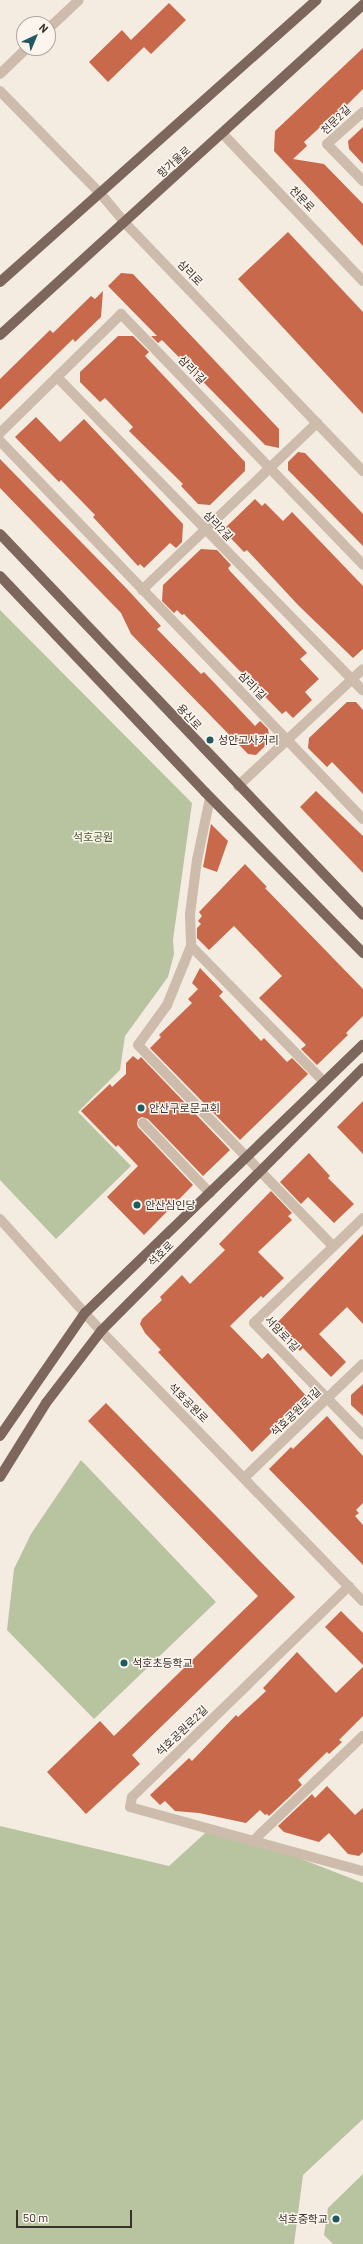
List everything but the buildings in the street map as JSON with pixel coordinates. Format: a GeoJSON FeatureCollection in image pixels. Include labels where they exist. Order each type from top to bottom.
{"type":"FeatureCollection","features":[{"type":"Feature","properties":{"kind":"main road"},"geometry":{"type":"LineString","coordinates":[[2,279],[316,0]]}},
{"type":"Feature","properties":{"kind":"main road","name":"항가울로"},"geometry":{"type":"LineString","coordinates":[[0,335],[223,134],[363,5]]}},
{"type":"Feature","properties":{"kind":"main road","name":"용신로"},"geometry":{"type":"LineString","coordinates":[[0,534],[238,786],[363,914]]}},
{"type":"Feature","properties":{"kind":"main road"},"geometry":{"type":"LineString","coordinates":[[0,576],[210,798],[363,953]]}},
{"type":"Feature","properties":{"kind":"main road","name":"석호로"},"geometry":{"type":"LineString","coordinates":[[0,1436],[85,1313],[363,1045]]}},
{"type":"Feature","properties":{"kind":"main road","name":"석호로"},"geometry":{"type":"LineString","coordinates":[[0,1476],[46,1403],[101,1331],[363,1068]]}},
{"type":"Feature","properties":{"kind":"street"},"geometry":{"type":"LineString","coordinates":[[56,22],[79,0]]}},
{"type":"Feature","properties":{"kind":"street"},"geometry":{"type":"LineString","coordinates":[[0,74],[19,56]]}},
{"type":"Feature","properties":{"kind":"street","name":"삼리로"},"geometry":{"type":"LineString","coordinates":[[0,91],[100,193],[125,223],[363,471]]}},
{"type":"Feature","properties":{"kind":"street","name":"천문2길"},"geometry":{"type":"LineString","coordinates":[[363,112],[327,144],[363,181]]}},
{"type":"Feature","properties":{"kind":"street","name":"천문로"},"geometry":{"type":"LineString","coordinates":[[223,134],[363,281]]}},
{"type":"Feature","properties":{"kind":"street","name":"삼리1길"},"geometry":{"type":"LineString","coordinates":[[0,433],[121,314],[363,565]]}},
{"type":"Feature","properties":{"kind":"street","name":"삼리2길"},"geometry":{"type":"LineString","coordinates":[[57,377],[363,692]]}},
{"type":"Feature","properties":{"kind":"street"},"geometry":{"type":"LineString","coordinates":[[142,590],[204,529],[317,423]]}},
{"type":"Feature","properties":{"kind":"street","name":"삼리1길"},"geometry":{"type":"LineString","coordinates":[[0,441],[363,819]]}},
{"type":"Feature","properties":{"kind":"street"},"geometry":{"type":"LineString","coordinates":[[238,786],[363,669]]}},
{"type":"Feature","properties":{"kind":"street"},"geometry":{"type":"LineString","coordinates":[[210,798],[197,860],[191,906],[191,946],[167,1005],[138,1044],[333,1246]]}},
{"type":"Feature","properties":{"kind":"street"},"geometry":{"type":"LineString","coordinates":[[191,946],[324,1082]]}},
{"type":"Feature","properties":{"kind":"street"},"geometry":{"type":"LineString","coordinates":[[143,1123],[210,1193]]}},
{"type":"Feature","properties":{"kind":"street","name":"서암로1길"},"geometry":{"type":"LineString","coordinates":[[363,1218],[254,1323],[363,1435]]}},
{"type":"Feature","properties":{"kind":"street","name":"석호공원로"},"geometry":{"type":"LineString","coordinates":[[0,1219],[101,1331],[245,1477],[363,1600]]}},
{"type":"Feature","properties":{"kind":"street","name":"석호공원로1길"},"geometry":{"type":"LineString","coordinates":[[245,1477],[363,1364]]}},
{"type":"Feature","properties":{"kind":"street","name":"석호공원로2길"},"geometry":{"type":"LineString","coordinates":[[349,1586],[132,1797],[130,1807],[363,1871]]}},
{"type":"Feature","properties":{"kind":"street"},"geometry":{"type":"LineString","coordinates":[[254,1840],[363,1736]]}},
{"type":"Feature","properties":{"kind":"green space","name":"석호공원"},"geometry":{"type":"Polygon","coordinates":[[[0,610],[192,803],[173,940],[174,954],[168,977],[125,1036],[120,1070],[78,1112],[131,1166],[56,1239],[0,1180],[0,610]]]}},
{"type":"Feature","properties":{"kind":"green space"},"geometry":{"type":"Polygon","coordinates":[[[81,1460],[216,1602],[94,1719],[7,1630],[14,1569],[31,1534],[81,1460]]]}},
{"type":"Feature","properties":{"kind":"green space"},"geometry":{"type":"Polygon","coordinates":[[[214,1825],[363,1883],[363,2119],[303,2175],[294,2244],[0,2244],[0,1826],[169,1866],[214,1825]]]}},
{"type":"Feature","properties":{"kind":"green space"},"geometry":{"type":"Polygon","coordinates":[[[363,2174],[363,2244],[333,2244],[324,2235],[328,2208],[363,2174]]]}},
{"type":"Feature","properties":{"kind":"place","name":"성안고사거리"},"geometry":{"type":"Point","coordinates":[210,740]}},
{"type":"Feature","properties":{"kind":"place","name":"안산구로문교회"},"geometry":{"type":"Point","coordinates":[141,1108]}},
{"type":"Feature","properties":{"kind":"place","name":"안산심인당"},"geometry":{"type":"Point","coordinates":[137,1205]}},
{"type":"Feature","properties":{"kind":"place","name":"석호초등학교"},"geometry":{"type":"Point","coordinates":[124,1663]}},
{"type":"Feature","properties":{"kind":"place","name":"석호중학교"},"geometry":{"type":"Point","coordinates":[336,2219]}}]}
